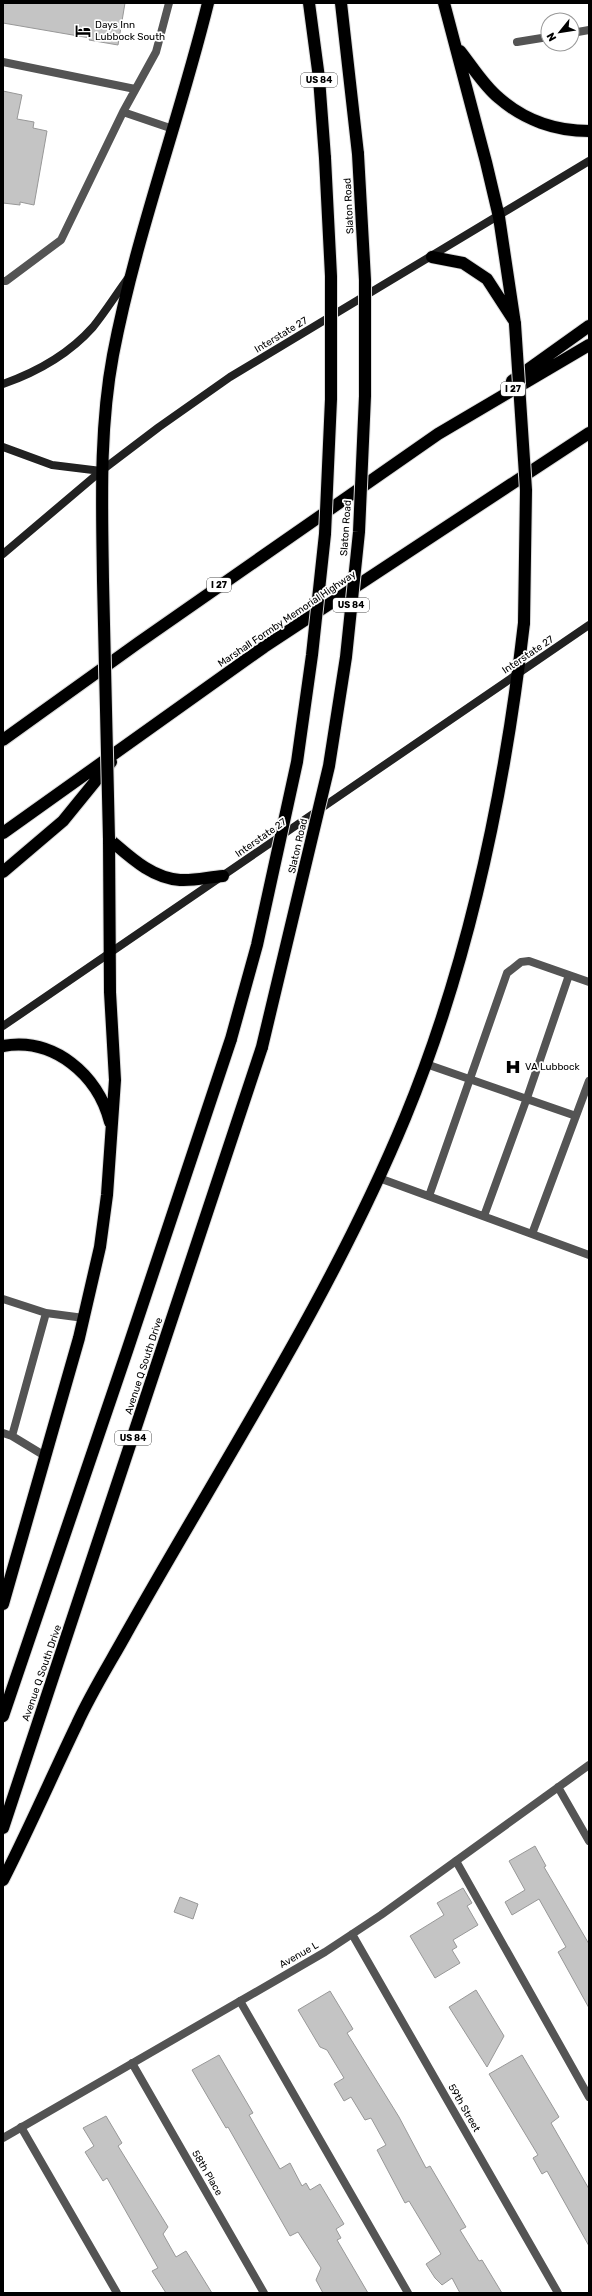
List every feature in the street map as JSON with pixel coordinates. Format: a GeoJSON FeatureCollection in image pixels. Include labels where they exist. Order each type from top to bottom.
{"type":"FeatureCollection","features":[{"type":"Feature","properties":{"kind":"highway"},"geometry":{"type":"LineString","coordinates":[[3,1604],[84,1318],[100,1247],[108,1195],[115,1080],[109,954],[109,839],[101,471],[113,356],[146,215],[173,129],[208,3]]}},
{"type":"Feature","properties":{"kind":"highway","name":"Slaton Road"},"geometry":{"type":"LineString","coordinates":[[231,1039],[257,946],[297,762],[312,656],[325,534],[331,398],[331,276],[326,158],[319,78],[309,3]]}},
{"type":"Feature","properties":{"kind":"highway","name":"Slaton Road"},"geometry":{"type":"LineString","coordinates":[[262,1047],[329,766],[346,657],[358,540],[365,396],[365,280],[358,154],[341,3]]}},
{"type":"Feature","properties":{"kind":"highway"},"geometry":{"type":"LineString","coordinates":[[3,1880],[78,1720],[332,1275],[379,1178],[426,1064],[466,936],[491,828],[518,674],[524,623],[526,490],[515,324],[498,217],[444,3]]}},
{"type":"Feature","properties":{"kind":"highway"},"geometry":{"type":"LineString","coordinates":[[456,47],[498,98],[521,114],[544,125],[572,131],[589,131]]}},
{"type":"Feature","properties":{"kind":"highway"},"geometry":{"type":"LineString","coordinates":[[432,257],[463,264],[487,279],[515,324]]}},
{"type":"Feature","properties":{"kind":"highway"},"geometry":{"type":"LineString","coordinates":[[438,434],[589,326]]}},
{"type":"Feature","properties":{"kind":"highway","name":"I 27"},"geometry":{"type":"LineString","coordinates":[[3,740],[138,643],[438,434],[589,345]]}},
{"type":"Feature","properties":{"kind":"highway","name":"Marshall Formby Memorial Highway"},"geometry":{"type":"LineString","coordinates":[[3,833],[264,647],[589,433]]}},
{"type":"Feature","properties":{"kind":"highway"},"geometry":{"type":"LineString","coordinates":[[3,872],[63,820],[123,748]]}},
{"type":"Feature","properties":{"kind":"highway"},"geometry":{"type":"LineString","coordinates":[[109,839],[134,860],[157,874],[179,880],[223,876]]}},
{"type":"Feature","properties":{"kind":"highway","name":"Avenue Q South Drive"},"geometry":{"type":"LineString","coordinates":[[3,1716],[231,1039]]}},
{"type":"Feature","properties":{"kind":"highway"},"geometry":{"type":"LineString","coordinates":[[3,1046],[31,1046],[49,1051],[79,1068],[100,1095],[112,1131]]}},
{"type":"Feature","properties":{"kind":"highway","name":"Avenue Q South Drive"},"geometry":{"type":"LineString","coordinates":[[3,1828],[262,1047]]}},
{"type":"Feature","properties":{"kind":"main road","name":"Interstate 27"},"geometry":{"type":"LineString","coordinates":[[3,554],[101,471],[159,427],[230,377],[432,257],[589,161]]}},
{"type":"Feature","properties":{"kind":"main road"},"geometry":{"type":"LineString","coordinates":[[3,384],[24,377],[51,362],[71,346],[93,327],[132,273]]}},
{"type":"Feature","properties":{"kind":"main road"},"geometry":{"type":"LineString","coordinates":[[3,446],[52,465],[101,471]]}},
{"type":"Feature","properties":{"kind":"main road","name":"Interstate 27"},"geometry":{"type":"LineString","coordinates":[[3,1026],[589,625]]}},
{"type":"Feature","properties":{"kind":"street"},"geometry":{"type":"LineString","coordinates":[[3,281],[6,281],[61,240],[123,112],[156,52],[169,3]]}},
{"type":"Feature","properties":{"kind":"street"},"geometry":{"type":"LineString","coordinates":[[517,42],[540,38]]}},
{"type":"Feature","properties":{"kind":"street"},"geometry":{"type":"LineString","coordinates":[[3,62],[135,89]]}},
{"type":"Feature","properties":{"kind":"street"},"geometry":{"type":"LineString","coordinates":[[123,112],[173,129]]}},
{"type":"Feature","properties":{"kind":"street"},"geometry":{"type":"LineString","coordinates":[[429,1196],[507,973],[521,962],[529,961],[589,982]]}},
{"type":"Feature","properties":{"kind":"street"},"geometry":{"type":"LineString","coordinates":[[484,1216],[527,1098],[569,975]]}},
{"type":"Feature","properties":{"kind":"street"},"geometry":{"type":"LineString","coordinates":[[426,1064],[576,1116]]}},
{"type":"Feature","properties":{"kind":"street"},"geometry":{"type":"LineString","coordinates":[[532,1234],[589,1081]]}},
{"type":"Feature","properties":{"kind":"street"},"geometry":{"type":"LineString","coordinates":[[379,1178],[589,1255]]}},
{"type":"Feature","properties":{"kind":"street"},"geometry":{"type":"LineString","coordinates":[[3,1299],[46,1313],[84,1318]]}},
{"type":"Feature","properties":{"kind":"street"},"geometry":{"type":"LineString","coordinates":[[12,1436],[46,1313]]}},
{"type":"Feature","properties":{"kind":"street"},"geometry":{"type":"LineString","coordinates":[[3,1433],[12,1436],[45,1456]]}},
{"type":"Feature","properties":{"kind":"street","name":"Avenue L"},"geometry":{"type":"LineString","coordinates":[[3,2138],[325,1952],[589,1765]]}},
{"type":"Feature","properties":{"kind":"street"},"geometry":{"type":"LineString","coordinates":[[558,1787],[589,1842]]}},
{"type":"Feature","properties":{"kind":"street"},"geometry":{"type":"LineString","coordinates":[[456,1860],[589,2097]]}},
{"type":"Feature","properties":{"kind":"street","name":"59th Street"},"geometry":{"type":"LineString","coordinates":[[352,1934],[558,2293]]}},
{"type":"Feature","properties":{"kind":"street"},"geometry":{"type":"LineString","coordinates":[[240,2001],[408,2293]]}},
{"type":"Feature","properties":{"kind":"street","name":"58th Place"},"geometry":{"type":"LineString","coordinates":[[132,2063],[264,2293]]}},
{"type":"Feature","properties":{"kind":"street"},"geometry":{"type":"LineString","coordinates":[[21,2127],[117,2293]]}},
{"type":"Feature","properties":{"kind":"building","name":"Days Inn Lubbock South"},"geometry":{"type":"Polygon","coordinates":[[[3,3],[125,3],[118,45],[89,40],[90,38],[3,23],[3,3]]]}},
{"type":"Feature","properties":{"kind":"building"},"geometry":{"type":"Polygon","coordinates":[[[3,91],[22,95],[17,119],[34,122],[33,128],[47,131],[34,205],[20,202],[20,205],[3,203],[3,91]]]}},
{"type":"Feature","properties":{"kind":"building"},"geometry":{"type":"Polygon","coordinates":[[[535,1846],[546,1866],[544,1867],[589,1944],[589,2008],[558,1952],[566,1947],[539,1899],[512,1915],[505,1902],[525,1890],[509,1861],[535,1846]]]}},
{"type":"Feature","properties":{"kind":"building"},"geometry":{"type":"Polygon","coordinates":[[[463,1888],[472,1903],[467,1906],[478,1925],[453,1940],[457,1947],[452,1950],[460,1963],[435,1978],[410,1936],[444,1915],[437,1903],[463,1888]]]}},
{"type":"Feature","properties":{"kind":"building"},"geometry":{"type":"Polygon","coordinates":[[[180,1897],[198,1904],[193,1919],[174,1912],[180,1897]]]}},
{"type":"Feature","properties":{"kind":"building"},"geometry":{"type":"Polygon","coordinates":[[[476,1990],[504,2036],[487,2067],[449,2007],[476,1990]]]}},
{"type":"Feature","properties":{"kind":"building"},"geometry":{"type":"Polygon","coordinates":[[[330,1991],[353,2029],[347,2033],[399,2117],[426,2168],[430,2166],[466,2227],[460,2230],[479,2261],[482,2260],[502,2293],[460,2293],[452,2278],[442,2285],[435,2278],[426,2264],[441,2254],[409,2201],[405,2203],[377,2150],[386,2145],[371,2118],[365,2120],[351,2097],[344,2101],[334,2084],[344,2078],[327,2050],[320,2047],[298,2010],[330,1991]]]}},
{"type":"Feature","properties":{"kind":"building"},"geometry":{"type":"Polygon","coordinates":[[[219,2055],[253,2113],[249,2115],[280,2169],[290,2163],[302,2186],[306,2183],[310,2190],[320,2184],[344,2224],[336,2229],[341,2238],[337,2240],[368,2293],[323,2293],[316,2280],[321,2268],[298,2232],[290,2236],[228,2127],[226,2128],[192,2070],[219,2055]]]}},
{"type":"Feature","properties":{"kind":"building"},"geometry":{"type":"Polygon","coordinates":[[[522,2055],[559,2117],[551,2123],[589,2189],[589,2246],[547,2171],[542,2174],[533,2158],[538,2155],[489,2074],[522,2055]]]}},
{"type":"Feature","properties":{"kind":"building"},"geometry":{"type":"Polygon","coordinates":[[[106,2116],[122,2143],[118,2146],[168,2227],[163,2234],[176,2257],[186,2251],[212,2293],[166,2293],[152,2271],[158,2268],[107,2178],[103,2181],[85,2152],[94,2146],[83,2128],[106,2116]]]}},
{"type":"Feature","properties":{"kind":"place","name":"Days Inn Lubbock South"},"geometry":{"type":"Point","coordinates":[83,31]}},
{"type":"Feature","properties":{"kind":"place","name":"VA Lubbock"},"geometry":{"type":"Point","coordinates":[513,1067]}}]}
